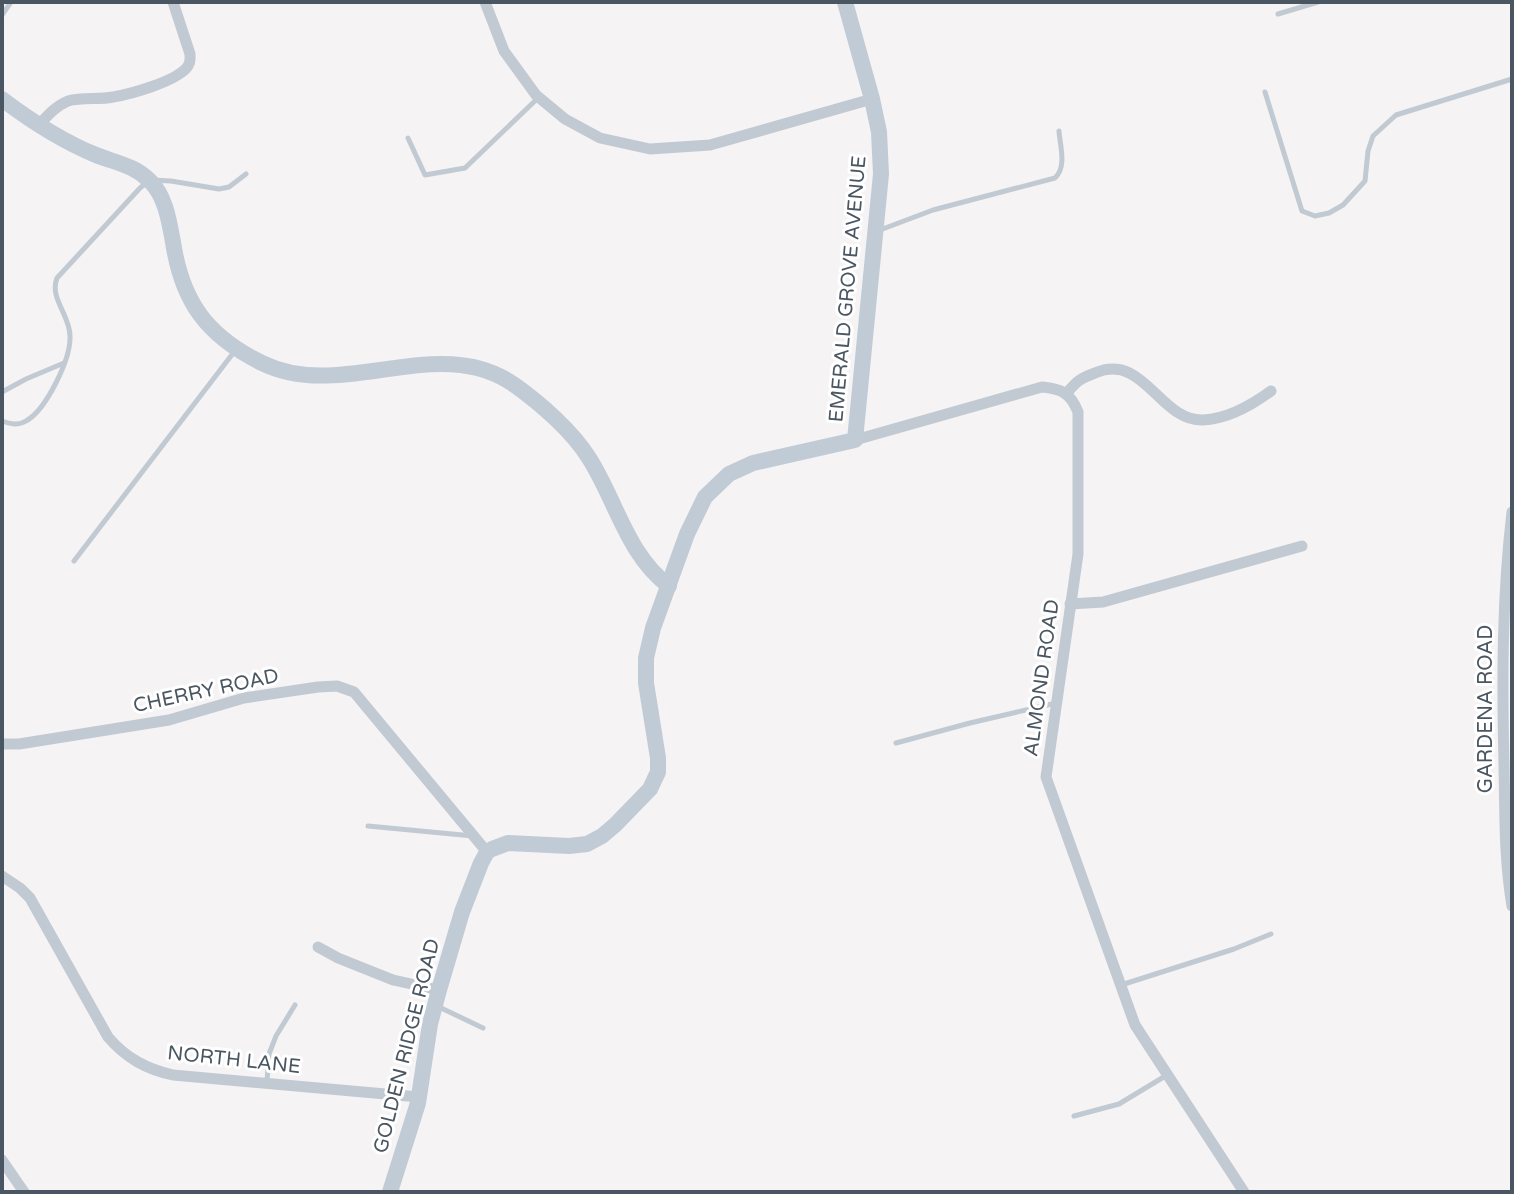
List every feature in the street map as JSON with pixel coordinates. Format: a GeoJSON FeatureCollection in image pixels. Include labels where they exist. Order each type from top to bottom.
{"type":"FeatureCollection","features":[{"type":"Feature","properties":{"kind":"street"},"geometry":{"type":"LineString","coordinates":[[39,125],[65,103],[119,96],[164,82],[185,70],[191,63],[190,54],[173,2]]}},
{"type":"Feature","properties":{"kind":"street"},"geometry":{"type":"LineString","coordinates":[[485,2],[504,51],[539,97],[565,119],[600,138],[650,149],[710,145],[872,99]]}},
{"type":"Feature","properties":{"kind":"street","name":"EMERALD GROVE AVENUE"},"geometry":{"type":"LineString","coordinates":[[845,2],[879,132],[881,174],[855,440]]}},
{"type":"Feature","properties":{"kind":"street"},"geometry":{"type":"LineString","coordinates":[[2,99],[39,125],[97,155],[132,167],[150,180],[164,204],[177,264],[188,297],[208,324],[237,348],[273,368],[303,375],[354,374],[439,364],[481,369],[502,376],[537,403],[581,447],[629,537],[646,563],[669,586]]}},
{"type":"Feature","properties":{"kind":"street"},"geometry":{"type":"LineString","coordinates":[[487,852],[508,843],[587,844],[615,825],[650,789],[658,772],[647,694],[646,658],[653,628],[687,534],[705,497],[720,481],[740,468],[855,440],[1042,387],[1060,389],[1066,394],[1077,380],[1105,368],[1129,372],[1145,381],[1180,414],[1202,420],[1252,405],[1271,391]]}},
{"type":"Feature","properties":{"kind":"street","name":"ALMOND ROAD"},"geometry":{"type":"LineString","coordinates":[[1066,394],[1078,412],[1078,554],[1046,777],[1135,1025],[1244,1192]]}},
{"type":"Feature","properties":{"kind":"street","name":"GARDENA ROAD"},"geometry":{"type":"LineString","coordinates":[[1512,512],[1508,630],[1502,681],[1506,837],[1512,906]]}},
{"type":"Feature","properties":{"kind":"street"},"geometry":{"type":"LineString","coordinates":[[1070,604],[1103,602],[1302,546]]}},
{"type":"Feature","properties":{"kind":"street","name":"CHERRY ROAD"},"geometry":{"type":"LineString","coordinates":[[2,744],[19,744],[169,720],[244,698],[337,686],[354,692],[487,852]]}},
{"type":"Feature","properties":{"kind":"street","name":"GOLDEN RIDGE ROAD"},"geometry":{"type":"LineString","coordinates":[[390,1192],[419,1097],[437,997],[466,901],[487,852]]}},
{"type":"Feature","properties":{"kind":"street","name":"NORTH LANE"},"geometry":{"type":"LineString","coordinates":[[2,876],[30,898],[108,1037],[128,1057],[147,1068],[173,1075],[419,1097]]}},
{"type":"Feature","properties":{"kind":"street"},"geometry":{"type":"LineString","coordinates":[[318,947],[437,997]]}},
{"type":"Feature","properties":{"kind":"street"},"geometry":{"type":"LineString","coordinates":[[2,1160],[24,1192]]}},
{"type":"Feature","properties":{"kind":"lane"},"geometry":{"type":"LineString","coordinates":[[2,15],[11,2]]}},
{"type":"Feature","properties":{"kind":"lane"},"geometry":{"type":"LineString","coordinates":[[1278,14],[1318,2]]}},
{"type":"Feature","properties":{"kind":"lane"},"geometry":{"type":"LineString","coordinates":[[1265,92],[1302,211],[1315,216],[1343,205],[1365,181],[1373,136],[1396,115],[1512,79]]}},
{"type":"Feature","properties":{"kind":"lane"},"geometry":{"type":"LineString","coordinates":[[408,138],[425,175],[465,168],[539,97]]}},
{"type":"Feature","properties":{"kind":"lane"},"geometry":{"type":"LineString","coordinates":[[875,231],[933,210],[1055,178],[1062,166],[1059,131]]}},
{"type":"Feature","properties":{"kind":"lane"},"geometry":{"type":"LineString","coordinates":[[2,421],[15,425],[27,421],[56,384],[69,349],[70,328],[55,293],[57,278],[140,188],[150,180],[219,189],[229,187],[246,174]]}},
{"type":"Feature","properties":{"kind":"lane"},"geometry":{"type":"LineString","coordinates":[[74,561],[237,348]]}},
{"type":"Feature","properties":{"kind":"lane"},"geometry":{"type":"LineString","coordinates":[[2,392],[65,363]]}},
{"type":"Feature","properties":{"kind":"lane"},"geometry":{"type":"LineString","coordinates":[[896,743],[1057,703]]}},
{"type":"Feature","properties":{"kind":"lane"},"geometry":{"type":"LineString","coordinates":[[368,826],[474,836]]}},
{"type":"Feature","properties":{"kind":"lane"},"geometry":{"type":"LineString","coordinates":[[1120,985],[1187,965],[1271,934]]}},
{"type":"Feature","properties":{"kind":"lane"},"geometry":{"type":"LineString","coordinates":[[437,997],[483,1028]]}},
{"type":"Feature","properties":{"kind":"lane"},"geometry":{"type":"LineString","coordinates":[[267,1082],[269,1054],[295,1005]]}},
{"type":"Feature","properties":{"kind":"lane"},"geometry":{"type":"LineString","coordinates":[[1074,1116],[1119,1104],[1167,1075]]}}]}
